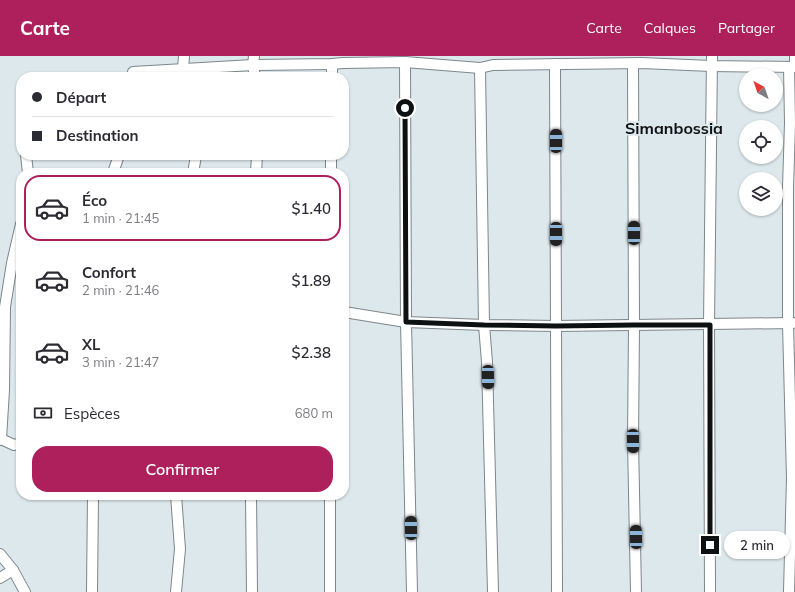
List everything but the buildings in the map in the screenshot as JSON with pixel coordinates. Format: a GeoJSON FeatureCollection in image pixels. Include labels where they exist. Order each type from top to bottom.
{"type":"FeatureCollection","features":[{"type":"Feature","properties":{"kind":"street"},"geometry":{"type":"LineString","coordinates":[[183,69],[184,56]]}},
{"type":"Feature","properties":{"kind":"street"},"geometry":{"type":"LineString","coordinates":[[789,592],[792,478],[792,324],[788,188],[790,123],[795,56]]}},
{"type":"Feature","properties":{"kind":"street"},"geometry":{"type":"LineString","coordinates":[[133,72],[183,69],[254,60],[332,64],[343,59],[405,62],[416,60],[480,68],[493,60],[712,61],[793,67]]}},
{"type":"Feature","properties":{"kind":"street"},"geometry":{"type":"LineString","coordinates":[[254,60],[254,72]]}},
{"type":"Feature","properties":{"kind":"street"},"geometry":{"type":"LineString","coordinates":[[557,592],[556,326],[561,61]]}},
{"type":"Feature","properties":{"kind":"street"},"geometry":{"type":"LineString","coordinates":[[636,592],[633,441],[639,61]]}},
{"type":"Feature","properties":{"kind":"street"},"geometry":{"type":"LineString","coordinates":[[710,592],[712,61]]}},
{"type":"Feature","properties":{"kind":"street"},"geometry":{"type":"LineString","coordinates":[[405,62],[406,322],[412,592]]}},
{"type":"Feature","properties":{"kind":"street"},"geometry":{"type":"LineString","coordinates":[[332,64],[332,72]]}},
{"type":"Feature","properties":{"kind":"street"},"geometry":{"type":"LineString","coordinates":[[480,68],[484,325],[487,362],[493,592]]}},
{"type":"Feature","properties":{"kind":"street"},"geometry":{"type":"LineString","coordinates":[[16,246],[5,307],[1,440],[16,444]]}},
{"type":"Feature","properties":{"kind":"street"},"geometry":{"type":"LineString","coordinates":[[349,313],[406,322],[484,325],[556,326],[792,324]]}},
{"type":"Feature","properties":{"kind":"street"},"geometry":{"type":"LineString","coordinates":[[92,592],[93,500]]}},
{"type":"Feature","properties":{"kind":"street"},"geometry":{"type":"LineString","coordinates":[[176,500],[180,548],[176,592]]}},
{"type":"Feature","properties":{"kind":"street"},"geometry":{"type":"LineString","coordinates":[[251,500],[252,592]]}},
{"type":"Feature","properties":{"kind":"street"},"geometry":{"type":"LineString","coordinates":[[330,500],[330,592]]}},
{"type":"Feature","properties":{"kind":"street"},"geometry":{"type":"LineString","coordinates":[[0,554],[13,570],[25,592]]}},
{"type":"Feature","properties":{"kind":"street"},"geometry":{"type":"LineString","coordinates":[[0,578],[13,570]]}},
{"type":"Feature","properties":{"kind":"district","name":"Simanbossia"},"geometry":{"type":"Point","coordinates":[674,128]}},
{"type":"Feature","properties":{"kind":"route"},"geometry":{"type":"LineString","coordinates":[[405,108],[406,322],[556,326],[710,325],[710,545]]}}]}
